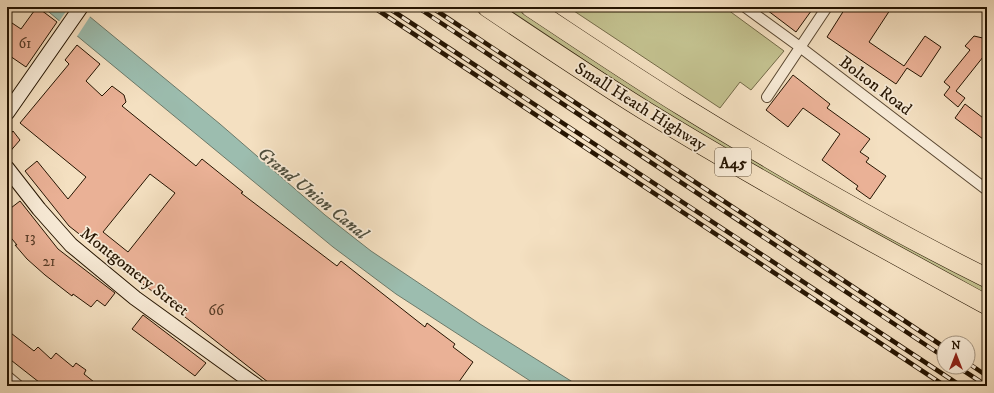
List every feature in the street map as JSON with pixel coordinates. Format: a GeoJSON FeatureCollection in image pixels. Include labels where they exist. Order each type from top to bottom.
{"type":"FeatureCollection","features":[{"type":"Feature","properties":{"kind":"highway","name":"Small Heath Highway"},"geometry":{"type":"LineString","coordinates":[[487,7],[552,51],[651,114],[828,218],[987,305]]}},
{"type":"Feature","properties":{"kind":"highway","name":"Small Heath Highway"},"geometry":{"type":"LineString","coordinates":[[530,7],[680,105],[760,154],[930,250],[987,278]]}},
{"type":"Feature","properties":{"kind":"street"},"geometry":{"type":"LineString","coordinates":[[7,113],[81,7]]}},
{"type":"Feature","properties":{"kind":"street","name":"Bolton Road"},"geometry":{"type":"LineString","coordinates":[[745,7],[800,47],[987,190]]}},
{"type":"Feature","properties":{"kind":"street"},"geometry":{"type":"LineString","coordinates":[[767,97],[827,7]]}},
{"type":"Feature","properties":{"kind":"street","name":"Montgomery Street"},"geometry":{"type":"LineString","coordinates":[[7,168],[39,209],[71,245],[135,298],[257,386]]}},
{"type":"Feature","properties":{"kind":"street"},"geometry":{"type":"LineString","coordinates":[[7,376],[19,386]]}},
{"type":"Feature","properties":{"kind":"shaded area"},"geometry":{"type":"Polygon","coordinates":[[[43,7],[78,7],[220,124],[325,215],[371,251],[480,324],[579,386],[538,386],[396,294],[333,247],[43,7]]]}},
{"type":"Feature","properties":{"kind":"shaded area"},"geometry":{"type":"Polygon","coordinates":[[[505,7],[520,7],[550,28],[987,284],[987,298],[827,209],[650,104],[505,7]]]}},
{"type":"Feature","properties":{"kind":"shaded area"},"geometry":{"type":"Polygon","coordinates":[[[568,7],[724,7],[784,51],[751,90],[740,82],[720,108],[568,7]]]}},
{"type":"Feature","properties":{"kind":"pier"},"geometry":{"type":"Polygon","coordinates":[[[69,7],[81,7],[91,15],[76,38],[58,23],[69,7]]]}},
{"type":"Feature","properties":{"kind":"building"},"geometry":{"type":"Polygon","coordinates":[[[37,7],[57,22],[26,67],[7,54],[7,31],[12,23],[21,29],[37,7]]]}},
{"type":"Feature","properties":{"kind":"building"},"geometry":{"type":"Polygon","coordinates":[[[763,7],[814,7],[796,32],[763,7]]]}},
{"type":"Feature","properties":{"kind":"building"},"geometry":{"type":"Polygon","coordinates":[[[846,7],[892,7],[869,42],[904,66],[925,36],[941,47],[921,77],[907,68],[896,84],[827,37],[846,7]]]}},
{"type":"Feature","properties":{"kind":"building"},"geometry":{"type":"Polygon","coordinates":[[[974,36],[987,39],[987,52],[956,91],[965,98],[958,107],[944,95],[950,87],[944,82],[970,50],[965,46],[974,36]]]}},
{"type":"Feature","properties":{"kind":"building"},"geometry":{"type":"Polygon","coordinates":[[[77,45],[100,64],[86,81],[102,96],[112,86],[124,95],[126,102],[122,106],[196,166],[202,159],[243,192],[241,193],[337,266],[341,261],[425,327],[427,323],[455,344],[453,347],[473,362],[456,386],[273,386],[69,226],[25,171],[37,161],[68,199],[86,177],[20,123],[69,64],[65,60],[77,45]],[[150,174],[103,232],[128,252],[175,193],[150,174]]]}},
{"type":"Feature","properties":{"kind":"building"},"geometry":{"type":"Polygon","coordinates":[[[793,75],[830,104],[827,108],[870,139],[860,152],[869,158],[866,162],[886,176],[870,199],[856,189],[858,186],[822,160],[840,134],[803,108],[788,127],[766,110],[793,75]]]}},
{"type":"Feature","properties":{"kind":"building"},"geometry":{"type":"Polygon","coordinates":[[[965,104],[987,121],[987,142],[955,118],[965,104]]]}},
{"type":"Feature","properties":{"kind":"building"},"geometry":{"type":"Polygon","coordinates":[[[13,131],[20,140],[7,155],[7,138],[13,131]]]}},
{"type":"Feature","properties":{"kind":"building"},"geometry":{"type":"Polygon","coordinates":[[[20,201],[58,249],[115,293],[105,306],[97,300],[91,307],[73,294],[72,296],[27,259],[15,245],[17,245],[7,233],[7,211],[20,201]]]}},
{"type":"Feature","properties":{"kind":"building"},"geometry":{"type":"Polygon","coordinates":[[[143,315],[206,363],[195,376],[132,329],[143,315]]]}},
{"type":"Feature","properties":{"kind":"building"},"geometry":{"type":"Polygon","coordinates":[[[7,330],[34,351],[38,347],[51,359],[56,353],[73,367],[76,363],[86,370],[84,374],[99,386],[44,386],[7,357],[7,330]]]}},
{"type":"Feature","properties":{"kind":"railway"},"geometry":{"type":"LineString","coordinates":[[373,7],[945,386]]}},
{"type":"Feature","properties":{"kind":"railway"},"geometry":{"type":"LineString","coordinates":[[387,7],[961,386]]}},
{"type":"Feature","properties":{"kind":"railway"},"geometry":{"type":"LineString","coordinates":[[417,7],[936,352]]}},
{"type":"Feature","properties":{"kind":"railway"},"geometry":{"type":"LineString","coordinates":[[431,7],[936,342]]}},
{"type":"Feature","properties":{"kind":"railway"},"geometry":{"type":"LineString","coordinates":[[976,368],[987,376]]}},
{"type":"Feature","properties":{"kind":"railway"},"geometry":{"type":"LineString","coordinates":[[970,375],[987,386]]}},
{"type":"Feature","properties":{"kind":"water label","name":"Grand Union Canal"},"geometry":{"type":"Point","coordinates":[313,193]}}]}
